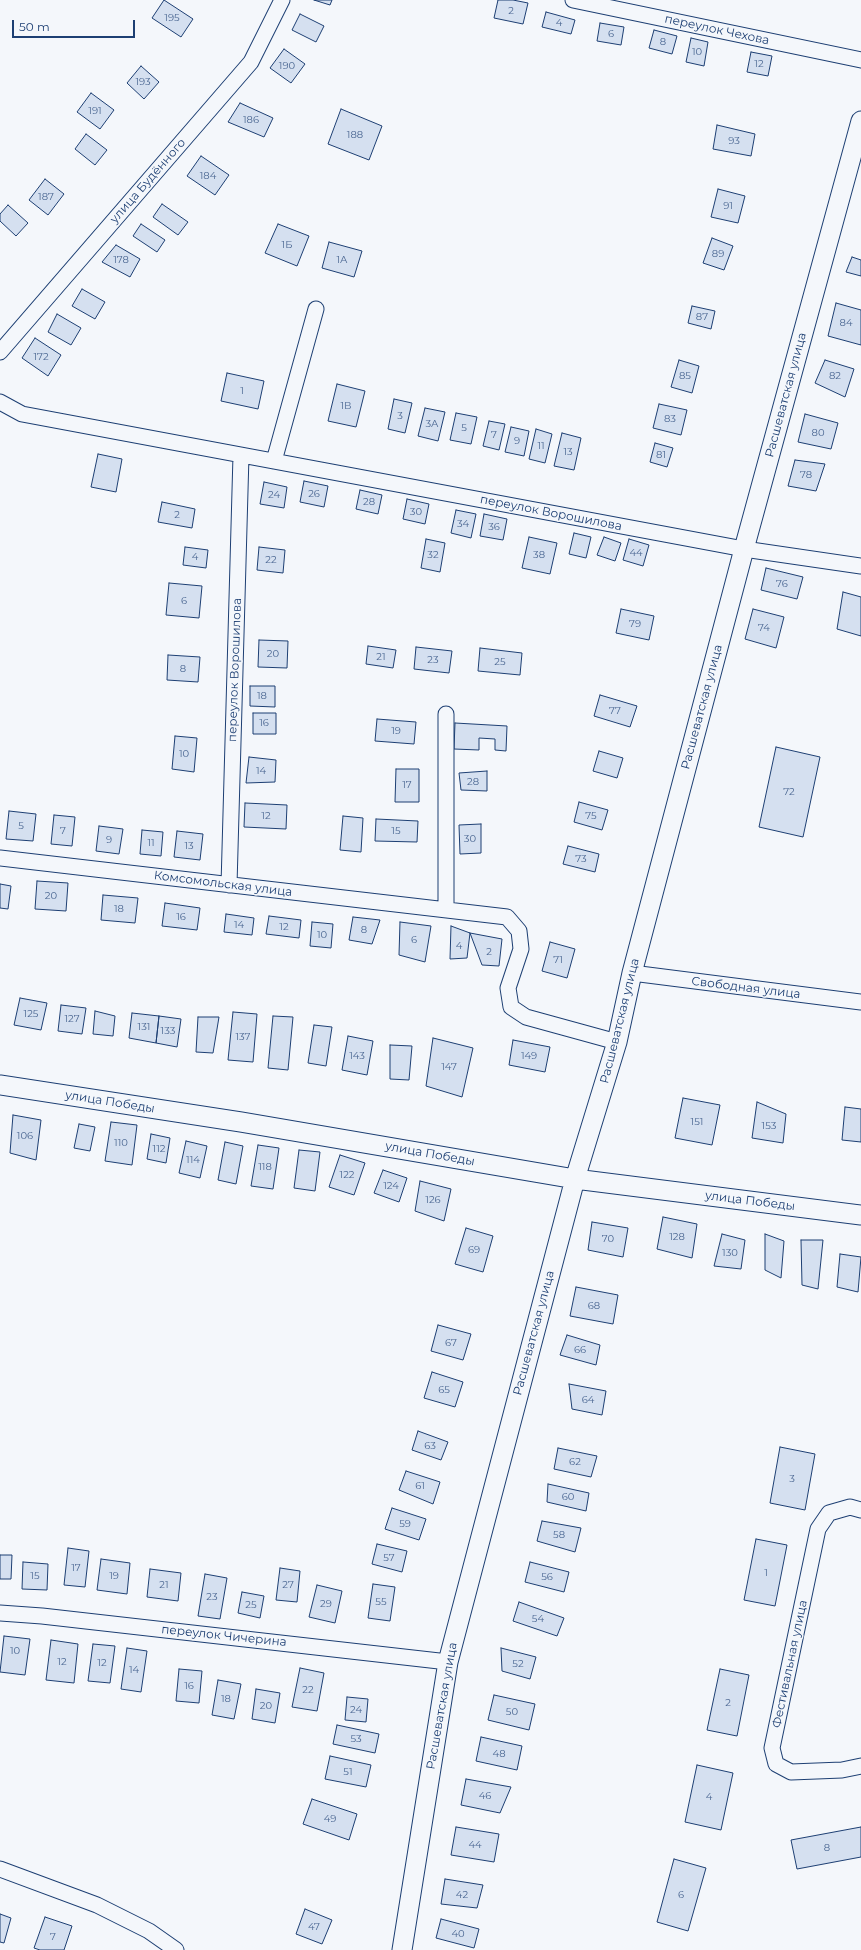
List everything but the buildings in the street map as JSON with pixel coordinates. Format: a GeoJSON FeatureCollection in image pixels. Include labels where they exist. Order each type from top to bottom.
{"type":"FeatureCollection","features":[{"type":"Feature","properties":{"kind":"street","name":"улица Будённого"},"geometry":{"type":"LineString","coordinates":[[0,352],[251,62],[282,0]]}},
{"type":"Feature","properties":{"kind":"street","name":"переулок Чехова"},"geometry":{"type":"LineString","coordinates":[[573,0],[861,60]]}},
{"type":"Feature","properties":{"kind":"street","name":"Расшеватская улица"},"geometry":{"type":"LineString","coordinates":[[402,1950],[448,1662],[575,1179],[617,1042],[632,973],[744,549],[861,121]]}},
{"type":"Feature","properties":{"kind":"street"},"geometry":{"type":"LineString","coordinates":[[274,461],[316,309]]}},
{"type":"Feature","properties":{"kind":"street","name":"переулок Ворошилова"},"geometry":{"type":"LineString","coordinates":[[0,402],[22,414],[744,549],[861,566]]}},
{"type":"Feature","properties":{"kind":"street","name":"переулок Ворошилова"},"geometry":{"type":"LineString","coordinates":[[229,884],[241,455]]}},
{"type":"Feature","properties":{"kind":"street"},"geometry":{"type":"LineString","coordinates":[[446,714],[446,910]]}},
{"type":"Feature","properties":{"kind":"street","name":"Комсомольская улица"},"geometry":{"type":"LineString","coordinates":[[0,858],[507,917],[519,931],[521,949],[508,988],[511,1007],[526,1016],[617,1042]]}},
{"type":"Feature","properties":{"kind":"street","name":"Свободная улица"},"geometry":{"type":"LineString","coordinates":[[632,973],[861,1002]]}},
{"type":"Feature","properties":{"kind":"street","name":"улица Победы"},"geometry":{"type":"LineString","coordinates":[[0,1085],[241,1122],[575,1179],[861,1215]]}},
{"type":"Feature","properties":{"kind":"street","name":"Фестивальная улица"},"geometry":{"type":"LineString","coordinates":[[861,1510],[850,1508],[829,1514],[818,1529],[772,1748],[776,1764],[791,1772],[842,1770],[861,1766]]}},
{"type":"Feature","properties":{"kind":"street","name":"переулок Чичерина"},"geometry":{"type":"LineString","coordinates":[[0,1613],[42,1616],[448,1662]]}},
{"type":"Feature","properties":{"kind":"street"},"geometry":{"type":"LineString","coordinates":[[0,1869],[97,1905],[149,1931],[176,1950]]}}]}
